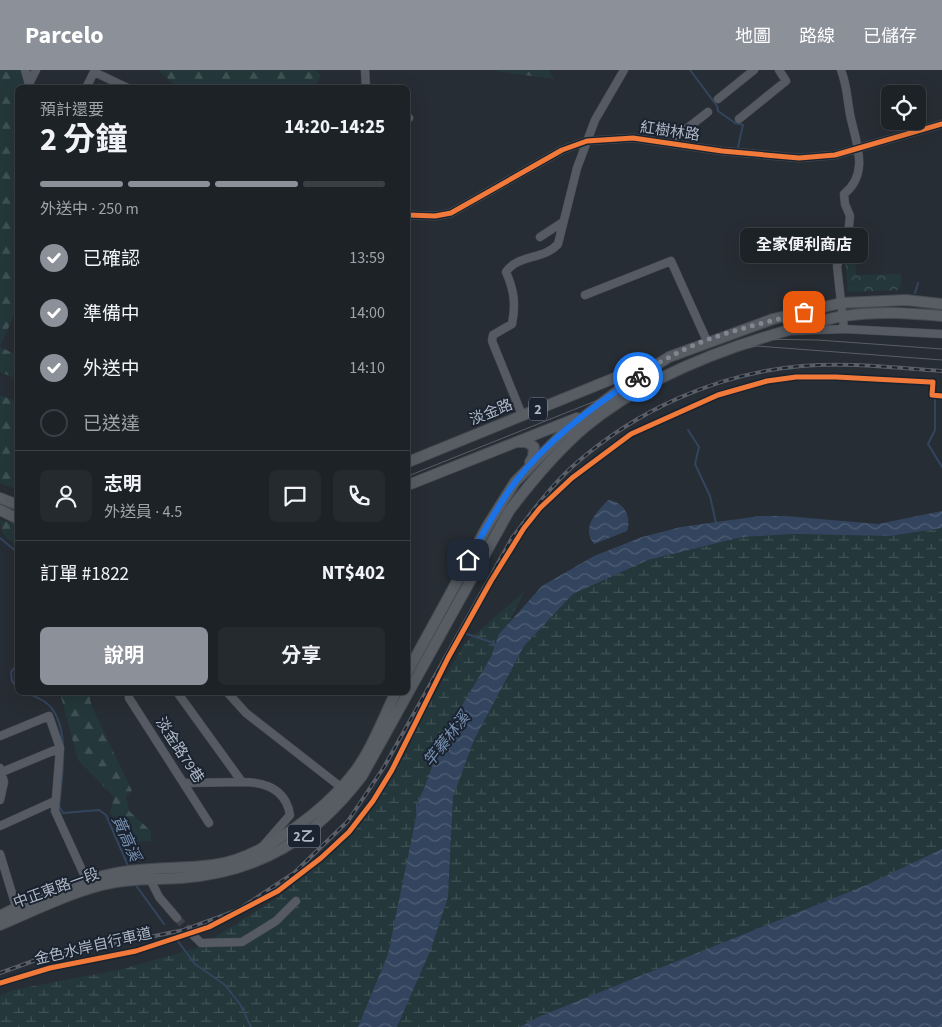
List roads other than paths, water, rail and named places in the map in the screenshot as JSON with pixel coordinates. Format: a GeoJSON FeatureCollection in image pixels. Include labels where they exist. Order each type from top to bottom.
{"type":"FeatureCollection","features":[{"type":"Feature","properties":{"kind":"main road","name":"2"},"geometry":{"type":"LineString","coordinates":[[669,357],[707,341],[773,319],[841,303],[906,300],[942,304]]}},
{"type":"Feature","properties":{"kind":"main road"},"geometry":{"type":"LineString","coordinates":[[410,484],[629,396],[705,359],[782,332],[842,316],[879,312],[942,316]]}},
{"type":"Feature","properties":{"kind":"main road","name":"淡金路"},"geometry":{"type":"LineString","coordinates":[[410,461],[669,357]]}},
{"type":"Feature","properties":{"kind":"main road"},"geometry":{"type":"LineString","coordinates":[[526,469],[585,414],[669,357]]}},
{"type":"Feature","properties":{"kind":"main road","name":"2乙"},"geometry":{"type":"LineString","coordinates":[[410,691],[496,531],[509,511],[532,482],[585,427],[629,396]]}},
{"type":"Feature","properties":{"kind":"main road"},"geometry":{"type":"LineString","coordinates":[[410,667],[492,517],[533,457],[534,447],[527,442],[513,443]]}},
{"type":"Feature","properties":{"kind":"main road"},"geometry":{"type":"LineString","coordinates":[[0,498],[15,504]]}},
{"type":"Feature","properties":{"kind":"main road"},"geometry":{"type":"LineString","coordinates":[[0,510],[15,518]]}},
{"type":"Feature","properties":{"kind":"main road","name":"2乙"},"geometry":{"type":"LineString","coordinates":[[124,876],[215,865],[237,859],[264,846],[308,819],[342,788],[357,768],[395,695]]}},
{"type":"Feature","properties":{"kind":"main road","name":"2乙"},"geometry":{"type":"LineString","coordinates":[[152,874],[182,878],[239,868],[266,858],[294,843],[315,828],[348,794],[362,776],[408,695]]}},
{"type":"Feature","properties":{"kind":"main road","name":"中正東路一段"},"geometry":{"type":"LineString","coordinates":[[0,925],[18,912],[86,881],[124,876]]}},
{"type":"Feature","properties":{"kind":"main road","name":"中正東路一段"},"geometry":{"type":"LineString","coordinates":[[0,916],[103,885],[124,876]]}},
{"type":"Feature","properties":{"kind":"street"},"geometry":{"type":"LineString","coordinates":[[25,70],[30,85]]}},
{"type":"Feature","properties":{"kind":"street"},"geometry":{"type":"LineString","coordinates":[[30,85],[36,70]]}},
{"type":"Feature","properties":{"kind":"street"},"geometry":{"type":"LineString","coordinates":[[365,70],[366,85]]}},
{"type":"Feature","properties":{"kind":"street"},"geometry":{"type":"LineString","coordinates":[[522,415],[492,341],[493,335],[512,324],[514,290],[506,272],[512,264],[551,253],[558,244],[577,168],[587,141],[595,120],[624,70]]}},
{"type":"Feature","properties":{"kind":"street"},"geometry":{"type":"LineString","coordinates":[[718,99],[754,70]]}},
{"type":"Feature","properties":{"kind":"street"},"geometry":{"type":"LineString","coordinates":[[739,119],[786,81],[779,70]]}},
{"type":"Feature","properties":{"kind":"street"},"geometry":{"type":"LineString","coordinates":[[841,70],[848,89],[850,117],[860,149],[853,187],[844,194],[844,204],[850,216],[848,236],[837,266],[844,329]]}},
{"type":"Feature","properties":{"kind":"street"},"geometry":{"type":"LineString","coordinates":[[88,85],[94,72],[122,85]]}},
{"type":"Feature","properties":{"kind":"street"},"geometry":{"type":"LineString","coordinates":[[673,143],[680,134],[708,112]]}},
{"type":"Feature","properties":{"kind":"street","name":"紅樹林路"},"geometry":{"type":"LineString","coordinates":[[410,215],[435,216],[451,213],[562,150],[587,141],[633,138],[799,158],[835,156],[942,124]]}},
{"type":"Feature","properties":{"kind":"street"},"geometry":{"type":"LineString","coordinates":[[540,237],[563,222]]}},
{"type":"Feature","properties":{"kind":"street"},"geometry":{"type":"LineString","coordinates":[[585,295],[671,261],[707,341]]}},
{"type":"Feature","properties":{"kind":"street"},"geometry":{"type":"LineString","coordinates":[[782,332],[844,329],[942,334]]}},
{"type":"Feature","properties":{"kind":"street","name":"淡金路79巷"},"geometry":{"type":"LineString","coordinates":[[129,695],[129,698],[209,823]]}},
{"type":"Feature","properties":{"kind":"street"},"geometry":{"type":"LineString","coordinates":[[179,695],[242,782]]}},
{"type":"Feature","properties":{"kind":"street"},"geometry":{"type":"LineString","coordinates":[[230,695],[246,713],[342,788]]}},
{"type":"Feature","properties":{"kind":"street"},"geometry":{"type":"LineString","coordinates":[[388,695],[391,703],[401,708]]}},
{"type":"Feature","properties":{"kind":"street"},"geometry":{"type":"LineString","coordinates":[[0,736],[49,716],[60,748],[55,811],[86,881]]}},
{"type":"Feature","properties":{"kind":"street"},"geometry":{"type":"LineString","coordinates":[[0,800],[4,782],[1,770],[60,748]]}},
{"type":"Feature","properties":{"kind":"street"},"geometry":{"type":"LineString","coordinates":[[185,783],[260,782],[275,789],[284,797],[290,815],[264,846]]}},
{"type":"Feature","properties":{"kind":"street"},"geometry":{"type":"LineString","coordinates":[[0,826],[55,801]]}},
{"type":"Feature","properties":{"kind":"street"},"geometry":{"type":"LineString","coordinates":[[0,854],[18,912]]}},
{"type":"Feature","properties":{"kind":"street"},"geometry":{"type":"LineString","coordinates":[[152,874],[159,897],[177,918]]}},
{"type":"Feature","properties":{"kind":"street"},"geometry":{"type":"LineString","coordinates":[[189,931],[201,943],[242,942],[276,921],[296,901]]}},
{"type":"Feature","properties":{"kind":"water"},"geometry":{"type":"Polygon","coordinates":[[[608,500],[614,501],[625,511],[628,520],[627,531],[594,544],[590,538],[590,526],[595,515],[608,500]]]}},
{"type":"Feature","properties":{"kind":"water"},"geometry":{"type":"Polygon","coordinates":[[[942,511],[942,528],[890,536],[794,534],[742,537],[648,560],[573,594],[524,646],[474,740],[453,797],[448,897],[431,949],[397,1027],[358,1027],[388,954],[419,802],[443,737],[491,657],[499,634],[542,586],[594,556],[642,537],[681,527],[760,516],[785,516],[878,524],[942,511]]]}},
{"type":"Feature","properties":{"kind":"water"},"geometry":{"type":"Polygon","coordinates":[[[942,849],[942,1027],[520,1027],[538,1017],[866,885],[942,849]]]}},
{"type":"Feature","properties":{"kind":"waterway"},"geometry":{"type":"LineString","coordinates":[[690,70],[717,106],[718,111],[735,123],[743,125],[738,147]]}},
{"type":"Feature","properties":{"kind":"waterway"},"geometry":{"type":"LineString","coordinates":[[915,293],[918,283]]}},
{"type":"Feature","properties":{"kind":"waterway"},"geometry":{"type":"LineString","coordinates":[[935,380],[935,430],[928,444],[942,467]]}},
{"type":"Feature","properties":{"kind":"waterway"},"geometry":{"type":"LineString","coordinates":[[688,430],[699,447],[695,464],[710,496],[716,523]]}},
{"type":"Feature","properties":{"kind":"waterway","name":"黃高溪"},"geometry":{"type":"LineString","coordinates":[[0,538],[15,550]]}},
{"type":"Feature","properties":{"kind":"waterway","name":"竿蓁林溪"},"geometry":{"type":"LineString","coordinates":[[467,634],[494,643],[495,647]]}},
{"type":"Feature","properties":{"kind":"waterway","name":"黃高溪"},"geometry":{"type":"LineString","coordinates":[[15,667],[11,672],[12,681],[15,684]]}},
{"type":"Feature","properties":{"kind":"waterway","name":"黃高溪"},"geometry":{"type":"LineString","coordinates":[[31,695],[45,702],[59,722],[63,751],[59,806],[63,813],[99,810],[106,815],[129,868]]}},
{"type":"Feature","properties":{"kind":"waterway","name":"竿蓁林溪"},"geometry":{"type":"LineString","coordinates":[[417,818],[417,804],[424,791]]}},
{"type":"Feature","properties":{"kind":"waterway","name":"黃高溪"},"geometry":{"type":"LineString","coordinates":[[135,884],[164,924]]}},
{"type":"Feature","properties":{"kind":"waterway","name":"黃高溪"},"geometry":{"type":"LineString","coordinates":[[174,936],[195,964],[225,985],[240,1004],[251,1027]]}},
{"type":"Feature","properties":{"kind":"tunnel"},"geometry":{"type":"LineString","coordinates":[[177,918],[189,931]]}},
{"type":"Feature","properties":{"kind":"tram line"},"geometry":{"type":"LineString","coordinates":[[757,339],[818,340],[942,349]]}},
{"type":"Feature","properties":{"kind":"tram line"},"geometry":{"type":"LineString","coordinates":[[410,475],[693,362],[726,351],[757,346],[942,360]]}},
{"type":"Feature","properties":{"kind":"tram line"},"geometry":{"type":"LineString","coordinates":[[0,509],[15,515]]}},
{"type":"Feature","properties":{"kind":"railway"},"geometry":{"type":"LineString","coordinates":[[0,973],[36,960],[184,930],[238,910],[294,873],[348,821],[384,767],[512,538],[556,483],[573,466],[597,446],[624,428],[651,412],[709,386],[771,370],[802,366],[837,365],[942,371]]}},
{"type":"Feature","properties":{"kind":"place","name":"全家便利商店"},"geometry":{"type":"Point","coordinates":[804,312]}}]}
